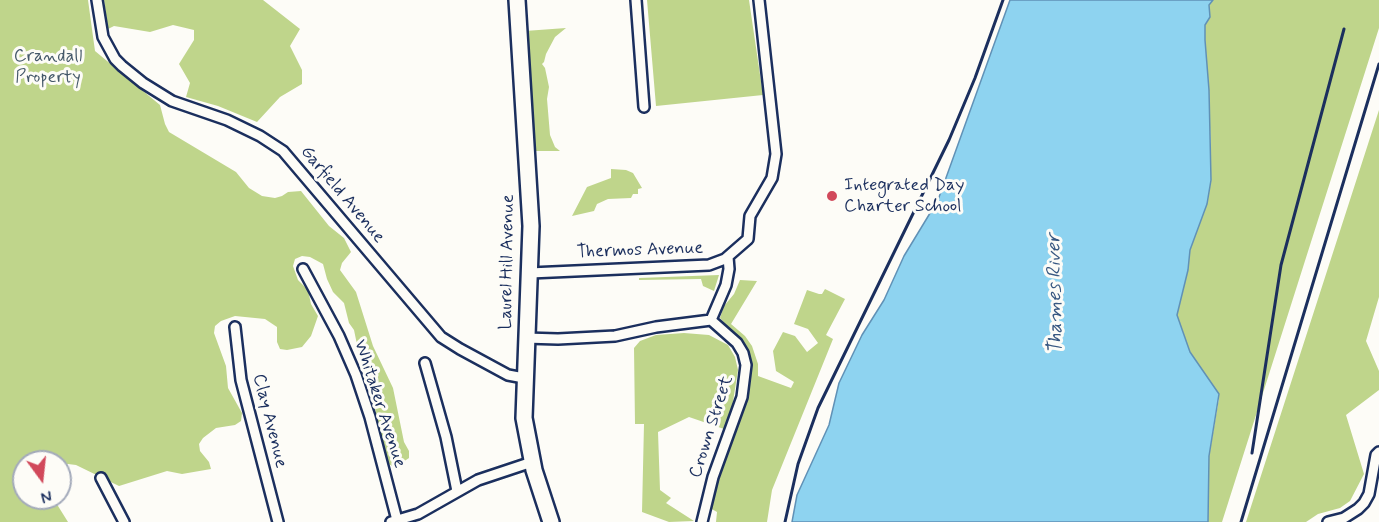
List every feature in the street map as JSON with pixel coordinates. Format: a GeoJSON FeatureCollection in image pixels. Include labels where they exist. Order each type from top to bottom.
{"type":"FeatureCollection","features":[{"type":"Feature","properties":{"kind":"highway","name":"Laurel Hill Avenue"},"geometry":{"type":"LineString","coordinates":[[517,0],[530,190],[530,273],[525,338],[524,418],[532,462],[551,522]]}},
{"type":"Feature","properties":{"kind":"street","name":"Garfield Avenue"},"geometry":{"type":"LineString","coordinates":[[98,0],[103,37],[115,59],[137,79],[164,97],[227,120],[260,136],[283,151],[441,337],[508,375],[524,378]]}},
{"type":"Feature","properties":{"kind":"street"},"geometry":{"type":"LineString","coordinates":[[636,0],[644,107]]}},
{"type":"Feature","properties":{"kind":"street","name":"Thermos Avenue"},"geometry":{"type":"LineString","coordinates":[[530,273],[709,265],[728,257],[748,238],[752,211],[769,183],[775,167],[776,141],[759,0]]}},
{"type":"Feature","properties":{"kind":"street"},"geometry":{"type":"LineString","coordinates":[[525,338],[615,336],[656,327],[711,320],[728,279],[728,257]]}},
{"type":"Feature","properties":{"kind":"street","name":"Whitaker Avenue"},"geometry":{"type":"LineString","coordinates":[[303,269],[339,336],[353,368],[370,417],[394,521]]}},
{"type":"Feature","properties":{"kind":"street","name":"Crown Street"},"geometry":{"type":"LineString","coordinates":[[702,522],[713,477],[742,398],[746,369],[745,359],[739,346],[711,320]]}},
{"type":"Feature","properties":{"kind":"street","name":"Clay Avenue"},"geometry":{"type":"LineString","coordinates":[[235,327],[241,380],[278,522]]}},
{"type":"Feature","properties":{"kind":"street"},"geometry":{"type":"LineString","coordinates":[[425,363],[446,437],[457,491]]}},
{"type":"Feature","properties":{"kind":"street"},"geometry":{"type":"LineString","coordinates":[[1328,522],[1344,518],[1364,503],[1369,494],[1376,455],[1379,452]]}},
{"type":"Feature","properties":{"kind":"street"},"geometry":{"type":"LineString","coordinates":[[394,521],[418,514],[478,480],[532,462]]}},
{"type":"Feature","properties":{"kind":"street"},"geometry":{"type":"LineString","coordinates":[[102,478],[124,522]]}},
{"type":"Feature","properties":{"kind":"green space","name":"Crandall Property"},"geometry":{"type":"Polygon","coordinates":[[[0,0],[88,0],[95,51],[160,105],[169,132],[236,172],[249,188],[262,196],[275,198],[288,192],[301,191],[329,226],[344,238],[351,252],[342,263],[340,270],[356,292],[373,346],[393,388],[409,458],[392,466],[386,462],[369,379],[360,359],[354,330],[349,323],[344,303],[333,292],[323,264],[310,257],[302,256],[295,259],[293,266],[298,280],[308,290],[311,304],[318,316],[311,336],[302,347],[280,349],[277,342],[277,327],[265,319],[235,316],[215,326],[214,333],[226,366],[228,388],[242,413],[241,421],[235,425],[216,428],[199,444],[200,451],[209,462],[211,469],[182,474],[167,471],[119,486],[72,464],[72,450],[12,450],[12,510],[60,510],[68,522],[0,522],[0,0]]]}},
{"type":"Feature","properties":{"kind":"green space"},"geometry":{"type":"Polygon","coordinates":[[[104,0],[263,0],[300,29],[290,46],[302,70],[302,84],[280,97],[257,122],[218,106],[186,97],[190,83],[179,64],[194,40],[194,30],[173,25],[150,32],[114,26],[108,29],[104,0]]]}},
{"type":"Feature","properties":{"kind":"green space"},"geometry":{"type":"Polygon","coordinates":[[[647,0],[749,0],[763,95],[656,106],[647,0]]]}},
{"type":"Feature","properties":{"kind":"green space"},"geometry":{"type":"Polygon","coordinates":[[[1213,0],[1379,0],[1379,28],[1222,522],[1208,522],[1209,456],[1219,398],[1190,352],[1177,315],[1211,163],[1205,25],[1210,17],[1209,5],[1213,0]]]}},
{"type":"Feature","properties":{"kind":"green space"},"geometry":{"type":"Polygon","coordinates":[[[566,28],[555,37],[542,64],[549,87],[547,99],[550,135],[555,147],[560,151],[533,151],[525,31],[566,28]]]}},
{"type":"Feature","properties":{"kind":"green space"},"geometry":{"type":"Polygon","coordinates":[[[1379,110],[1379,297],[1366,341],[1379,371],[1379,390],[1346,415],[1364,474],[1350,501],[1340,508],[1318,514],[1306,522],[1246,522],[1379,110]]]}},
{"type":"Feature","properties":{"kind":"green space"},"geometry":{"type":"Polygon","coordinates":[[[611,169],[633,173],[642,188],[638,189],[638,194],[633,194],[631,198],[608,199],[597,204],[594,211],[572,216],[587,187],[611,178],[611,169]]]}},
{"type":"Feature","properties":{"kind":"green space"},"geometry":{"type":"Polygon","coordinates":[[[719,275],[714,291],[703,286],[701,279],[639,280],[639,278],[719,275]]]}},
{"type":"Feature","properties":{"kind":"green space"},"geometry":{"type":"Polygon","coordinates":[[[740,280],[757,281],[731,324],[745,336],[752,346],[758,364],[758,376],[791,388],[794,382],[776,371],[773,351],[783,332],[795,336],[807,352],[818,343],[808,329],[794,324],[807,290],[822,294],[825,289],[845,299],[826,335],[833,339],[772,490],[767,522],[716,522],[717,512],[710,508],[750,380],[750,364],[742,343],[720,318],[724,306],[734,294],[740,280]]]}},
{"type":"Feature","properties":{"kind":"green space"},"geometry":{"type":"Polygon","coordinates":[[[684,333],[709,335],[728,345],[735,357],[738,370],[731,414],[724,429],[689,417],[658,432],[660,490],[671,498],[666,503],[694,521],[669,522],[642,512],[644,424],[635,424],[634,348],[640,341],[656,335],[684,333]]]}},
{"type":"Feature","properties":{"kind":"water","name":"Thames River"},"geometry":{"type":"Polygon","coordinates":[[[1010,0],[1213,0],[1209,5],[1210,17],[1205,25],[1211,180],[1207,204],[1190,250],[1188,270],[1177,315],[1190,352],[1219,394],[1209,456],[1208,522],[792,522],[797,495],[829,425],[839,383],[862,335],[884,300],[904,256],[938,200],[1010,0]]]}},
{"type":"Feature","properties":{"kind":"railway"},"geometry":{"type":"LineString","coordinates":[[785,522],[798,464],[818,408],[949,140],[975,78],[1003,0]]}},
{"type":"Feature","properties":{"kind":"railway"},"geometry":{"type":"LineString","coordinates":[[1252,453],[1281,265],[1344,29]]}},
{"type":"Feature","properties":{"kind":"railway"},"geometry":{"type":"LineString","coordinates":[[1241,522],[1379,64]]}},
{"type":"Feature","properties":{"kind":"place","name":"Integrated Day Charter School"},"geometry":{"type":"Point","coordinates":[832,196]}}]}
